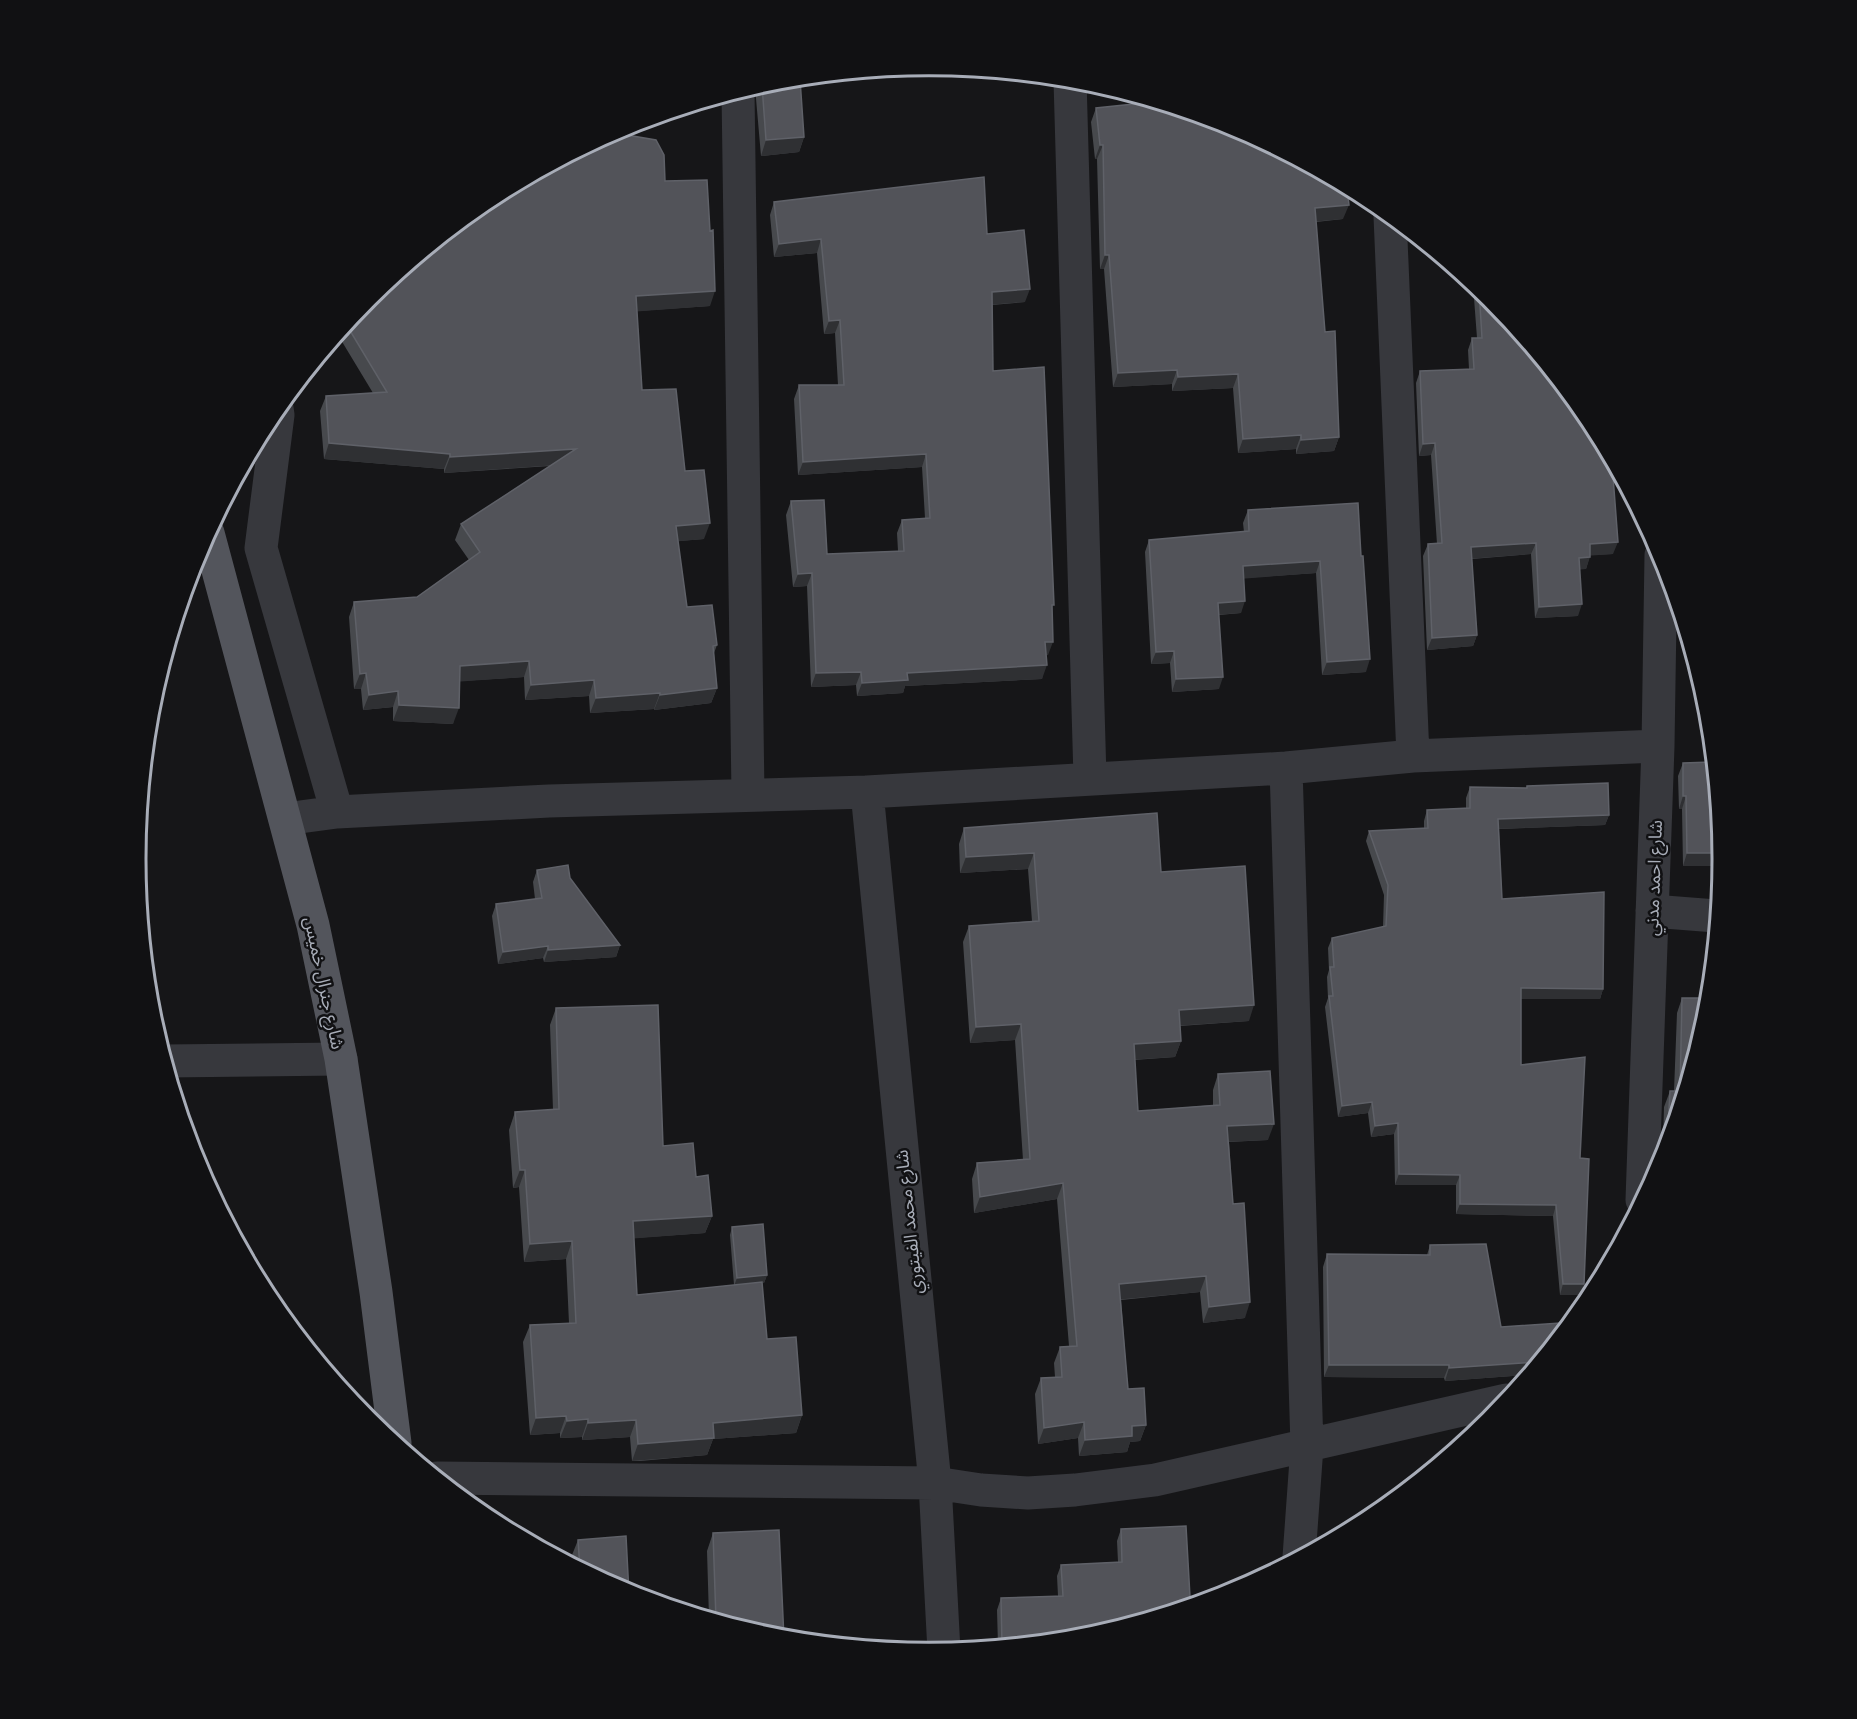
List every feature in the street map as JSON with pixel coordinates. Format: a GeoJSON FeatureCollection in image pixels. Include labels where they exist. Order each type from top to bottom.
{"type":"FeatureCollection","features":[{"type":"Feature","properties":{"kind":"main road","name":"شارع جنرال خميس"},"geometry":{"type":"LineString","coordinates":[[211,546],[313,925],[341,1059],[376,1292],[393,1430]]}},
{"type":"Feature","properties":{"kind":"street"},"geometry":{"type":"LineString","coordinates":[[1071,90],[1090,778]]}},
{"type":"Feature","properties":{"kind":"street"},"geometry":{"type":"LineString","coordinates":[[738,100],[748,795]]}},
{"type":"Feature","properties":{"kind":"street"},"geometry":{"type":"LineString","coordinates":[[1390,227],[1413,756]]}},
{"type":"Feature","properties":{"kind":"street"},"geometry":{"type":"LineString","coordinates":[[277,424],[261,548],[337,812]]}},
{"type":"Feature","properties":{"kind":"street","name":"شارع احمد مدني"},"geometry":{"type":"LineString","coordinates":[[1643,1180],[1658,746],[1670,624],[1667,599]]}},
{"type":"Feature","properties":{"kind":"street"},"geometry":{"type":"LineString","coordinates":[[285,819],[337,812],[549,801],[867,792],[1286,768],[1413,756],[1658,746]]}},
{"type":"Feature","properties":{"kind":"street"},"geometry":{"type":"LineString","coordinates":[[1286,768],[1306,1446],[1300,1549]]}},
{"type":"Feature","properties":{"kind":"street","name":"شارع محمد الفيتوري"},"geometry":{"type":"LineString","coordinates":[[867,792],[934,1483],[943,1642]]}},
{"type":"Feature","properties":{"kind":"street"},"geometry":{"type":"LineString","coordinates":[[1652,911],[1710,915]]}},
{"type":"Feature","properties":{"kind":"street"},"geometry":{"type":"LineString","coordinates":[[172,1061],[341,1059]]}},
{"type":"Feature","properties":{"kind":"street"},"geometry":{"type":"LineString","coordinates":[[448,1478],[934,1483],[981,1490],[1028,1493],[1075,1490],[1155,1480],[1490,1405]]}},
{"type":"Feature","properties":{"kind":"building"},"geometry":{"type":"Polygon","coordinates":[[[801,88],[804,137],[766,140],[763,95],[801,88]]]}},
{"type":"Feature","properties":{"kind":"building"},"geometry":{"type":"Polygon","coordinates":[[[1134,104],[1180,118],[1275,157],[1348,198],[1349,205],[1315,208],[1325,332],[1335,331],[1339,437],[1301,440],[1301,435],[1243,439],[1238,374],[1178,377],[1177,370],[1118,373],[1109,255],[1105,255],[1103,145],[1100,145],[1096,108],[1134,104]]]}},
{"type":"Feature","properties":{"kind":"building"},"geometry":{"type":"Polygon","coordinates":[[[630,136],[656,140],[664,155],[665,181],[707,180],[710,231],[713,230],[715,291],[636,296],[642,390],[676,389],[685,471],[704,470],[710,523],[676,526],[687,607],[712,605],[717,645],[713,646],[717,688],[660,695],[660,693],[596,698],[594,680],[531,685],[529,661],[460,666],[459,708],[399,705],[398,691],[369,695],[366,673],[360,674],[354,602],[417,597],[480,552],[461,524],[576,449],[450,457],[450,454],[329,443],[326,396],[387,392],[351,332],[412,271],[493,208],[582,157],[630,136]]]}},
{"type":"Feature","properties":{"kind":"building"},"geometry":{"type":"Polygon","coordinates":[[[984,177],[987,234],[1024,230],[1030,289],[992,292],[993,371],[1044,367],[1054,605],[1052,605],[1053,642],[1045,642],[1047,665],[907,673],[908,680],[862,683],[861,672],[816,673],[812,573],[798,574],[791,501],[824,500],[827,554],[904,551],[902,520],[930,518],[926,454],[803,462],[799,385],[844,385],[840,320],[829,321],[821,239],[779,244],[774,202],[984,177]]]}},
{"type":"Feature","properties":{"kind":"building"},"geometry":{"type":"Polygon","coordinates":[[[1480,304],[1517,343],[1550,383],[1580,424],[1607,468],[1613,480],[1618,542],[1590,544],[1590,557],[1579,558],[1582,604],[1539,607],[1536,543],[1471,547],[1477,635],[1432,638],[1428,544],[1442,543],[1435,443],[1423,444],[1420,371],[1474,369],[1472,338],[1482,338],[1480,304]]]}},
{"type":"Feature","properties":{"kind":"building"},"geometry":{"type":"Polygon","coordinates":[[[1358,503],[1370,659],[1327,662],[1320,561],[1243,566],[1245,601],[1218,603],[1223,677],[1176,679],[1174,651],[1156,652],[1149,540],[1249,531],[1248,510],[1358,503]]]}},
{"type":"Feature","properties":{"kind":"building"},"geometry":{"type":"Polygon","coordinates":[[[1706,762],[1712,853],[1687,853],[1683,763],[1706,762]]]}},
{"type":"Feature","properties":{"kind":"building"},"geometry":{"type":"Polygon","coordinates":[[[1608,783],[1609,815],[1498,819],[1502,899],[1604,892],[1603,989],[1521,988],[1521,1065],[1585,1057],[1580,1158],[1589,1159],[1584,1284],[1563,1284],[1556,1205],[1460,1204],[1460,1175],[1399,1174],[1398,1123],[1375,1126],[1372,1102],[1342,1106],[1329,996],[1333,996],[1330,967],[1334,967],[1332,938],[1386,926],[1388,885],[1369,831],[1428,828],[1427,810],[1470,808],[1470,787],[1527,788],[1527,786],[1608,783]]]}},
{"type":"Feature","properties":{"kind":"building"},"geometry":{"type":"Polygon","coordinates":[[[1157,813],[1161,872],[1245,866],[1254,1005],[1179,1010],[1181,1041],[1134,1044],[1138,1111],[1220,1105],[1218,1074],[1270,1071],[1274,1124],[1227,1126],[1233,1204],[1244,1203],[1250,1302],[1209,1307],[1206,1276],[1119,1284],[1128,1389],[1144,1388],[1146,1425],[1132,1426],[1132,1436],[1085,1440],[1084,1422],[1044,1428],[1041,1378],[1062,1377],[1060,1347],[1077,1346],[1063,1183],[980,1197],[977,1163],[1030,1159],[1021,1024],[976,1027],[969,926],[1039,921],[1034,853],[966,857],[964,828],[1157,813]]]}},
{"type":"Feature","properties":{"kind":"building"},"geometry":{"type":"Polygon","coordinates":[[[568,865],[570,878],[620,945],[548,950],[548,946],[503,952],[496,904],[542,898],[537,870],[568,865]]]}},
{"type":"Feature","properties":{"kind":"building"},"geometry":{"type":"Polygon","coordinates":[[[1682,998],[1699,998],[1685,1062],[1680,1077],[1682,998]]]}},
{"type":"Feature","properties":{"kind":"building"},"geometry":{"type":"Polygon","coordinates":[[[658,1005],[663,1146],[693,1143],[696,1177],[708,1175],[712,1216],[633,1221],[637,1295],[762,1282],[767,1339],[796,1337],[802,1415],[713,1423],[714,1438],[638,1444],[636,1420],[588,1423],[588,1419],[567,1421],[566,1416],[536,1418],[530,1325],[576,1323],[572,1241],[530,1244],[525,1170],[520,1170],[515,1112],[559,1109],[556,1008],[658,1005]]]}},
{"type":"Feature","properties":{"kind":"building"},"geometry":{"type":"Polygon","coordinates":[[[1670,1091],[1676,1091],[1669,1114],[1670,1091]]]}},
{"type":"Feature","properties":{"kind":"building"},"geometry":{"type":"Polygon","coordinates":[[[763,1224],[767,1275],[737,1278],[732,1227],[763,1224]]]}},
{"type":"Feature","properties":{"kind":"building"},"geometry":{"type":"Polygon","coordinates":[[[1486,1244],[1501,1327],[1559,1323],[1528,1363],[1449,1368],[1449,1365],[1329,1365],[1327,1254],[1430,1255],[1430,1245],[1486,1244]]]}},
{"type":"Feature","properties":{"kind":"building"},"geometry":{"type":"Polygon","coordinates":[[[1186,1526],[1191,1597],[1131,1616],[1031,1636],[1002,1639],[1001,1598],[1063,1596],[1061,1565],[1122,1562],[1121,1529],[1186,1526]]]}},
{"type":"Feature","properties":{"kind":"building"},"geometry":{"type":"Polygon","coordinates":[[[779,1530],[784,1628],[716,1613],[713,1533],[779,1530]]]}},
{"type":"Feature","properties":{"kind":"building"},"geometry":{"type":"Polygon","coordinates":[[[626,1536],[628,1583],[579,1561],[578,1540],[626,1536]]]}}]}
